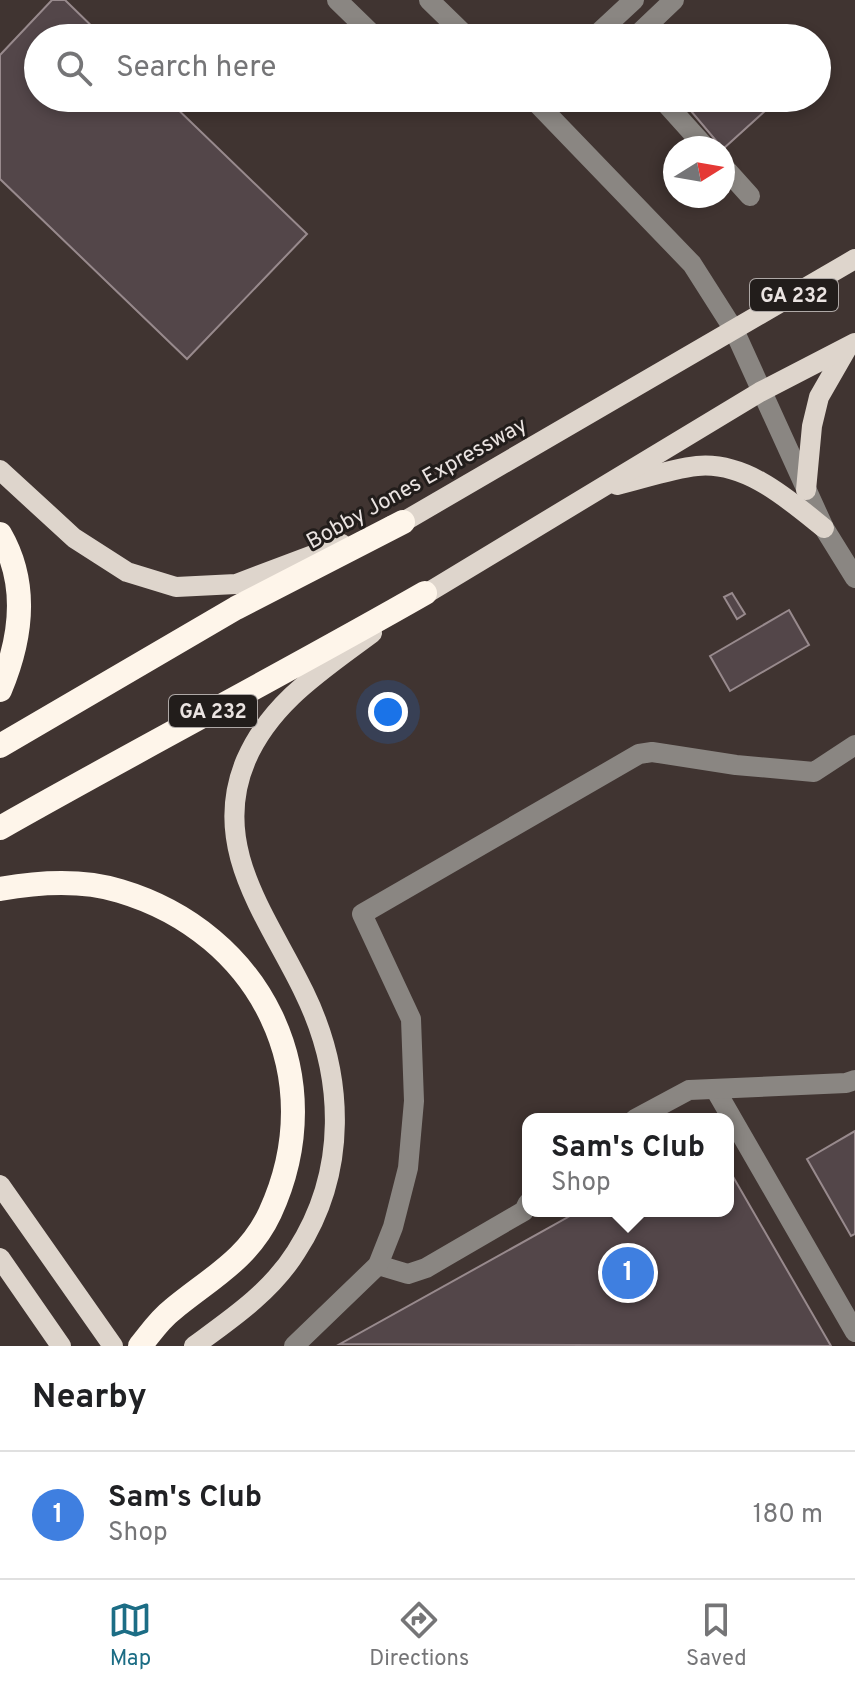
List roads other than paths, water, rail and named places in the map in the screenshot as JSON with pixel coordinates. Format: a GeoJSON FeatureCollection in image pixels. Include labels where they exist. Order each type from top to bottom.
{"type":"FeatureCollection","features":[{"type":"Feature","properties":{"kind":"highway","name":"Bobby Jones Expressway"},"geometry":{"type":"LineString","coordinates":[[0,746],[236,608],[403,522]]}},
{"type":"Feature","properties":{"kind":"highway"},"geometry":{"type":"LineString","coordinates":[[0,534],[8,548],[13,569],[19,626],[15,652],[0,690]]}},
{"type":"Feature","properties":{"kind":"highway","name":"GA 232"},"geometry":{"type":"LineString","coordinates":[[0,828],[142,748],[288,672],[425,593]]}},
{"type":"Feature","properties":{"kind":"highway"},"geometry":{"type":"LineString","coordinates":[[0,889],[38,882],[83,884],[119,890],[160,906],[195,925],[228,953],[254,984],[276,1025],[290,1076],[293,1136],[284,1178],[269,1214],[243,1253],[222,1273],[170,1311],[140,1346]]}},
{"type":"Feature","properties":{"kind":"main road","name":"Bobby Jones Expressway"},"geometry":{"type":"LineString","coordinates":[[403,522],[855,259]]}},
{"type":"Feature","properties":{"kind":"main road","name":"GA 232"},"geometry":{"type":"LineString","coordinates":[[425,593],[760,392],[852,345]]}},
{"type":"Feature","properties":{"kind":"main road"},"geometry":{"type":"LineString","coordinates":[[806,490],[812,426],[819,397],[852,345]]}},
{"type":"Feature","properties":{"kind":"main road"},"geometry":{"type":"LineString","coordinates":[[597,490],[697,466],[719,467],[770,485],[824,528]]}},
{"type":"Feature","properties":{"kind":"main road"},"geometry":{"type":"LineString","coordinates":[[0,470],[74,538],[127,572],[176,587],[236,584],[403,522]]}},
{"type":"Feature","properties":{"kind":"main road"},"geometry":{"type":"LineString","coordinates":[[194,1346],[245,1309],[296,1253],[314,1219],[334,1154],[336,1112],[326,1046],[305,994],[245,879],[235,827],[238,785],[254,744],[288,698],[425,593]]}},
{"type":"Feature","properties":{"kind":"main road"},"geometry":{"type":"LineString","coordinates":[[0,1185],[113,1346]]}},
{"type":"Feature","properties":{"kind":"main road"},"geometry":{"type":"LineString","coordinates":[[0,1258],[61,1346]]}},
{"type":"Feature","properties":{"kind":"street"},"geometry":{"type":"LineString","coordinates":[[337,0],[362,24]]}},
{"type":"Feature","properties":{"kind":"street"},"geometry":{"type":"LineString","coordinates":[[448,23],[459,0]]}},
{"type":"Feature","properties":{"kind":"street"},"geometry":{"type":"LineString","coordinates":[[608,24],[634,0]]}},
{"type":"Feature","properties":{"kind":"street"},"geometry":{"type":"LineString","coordinates":[[649,24],[674,0]]}},
{"type":"Feature","properties":{"kind":"street"},"geometry":{"type":"LineString","coordinates":[[545,112],[692,264],[734,330],[824,528],[855,578]]}},
{"type":"Feature","properties":{"kind":"street"},"geometry":{"type":"LineString","coordinates":[[674,112],[695,136]]}},
{"type":"Feature","properties":{"kind":"street"},"geometry":{"type":"LineString","coordinates":[[735,179],[750,196]]}},
{"type":"Feature","properties":{"kind":"street"},"geometry":{"type":"LineString","coordinates":[[294,1346],[378,1265],[393,1227],[408,1168],[414,1101],[411,1019],[362,914],[639,754],[652,752],[736,765],[814,772],[855,745]]}},
{"type":"Feature","properties":{"kind":"street"},"geometry":{"type":"LineString","coordinates":[[646,1113],[689,1090],[846,1083],[855,1080]]}},
{"type":"Feature","properties":{"kind":"street"},"geometry":{"type":"LineString","coordinates":[[715,1089],[729,1113]]}},
{"type":"Feature","properties":{"kind":"street"},"geometry":{"type":"LineString","coordinates":[[734,1122],[855,1332]]}},
{"type":"Feature","properties":{"kind":"street"},"geometry":{"type":"LineString","coordinates":[[378,1265],[408,1274],[426,1268],[522,1212]]}},
{"type":"Feature","properties":{"kind":"place","name":"Sam's Club"},"geometry":{"type":"Point","coordinates":[628,1273]}}]}
